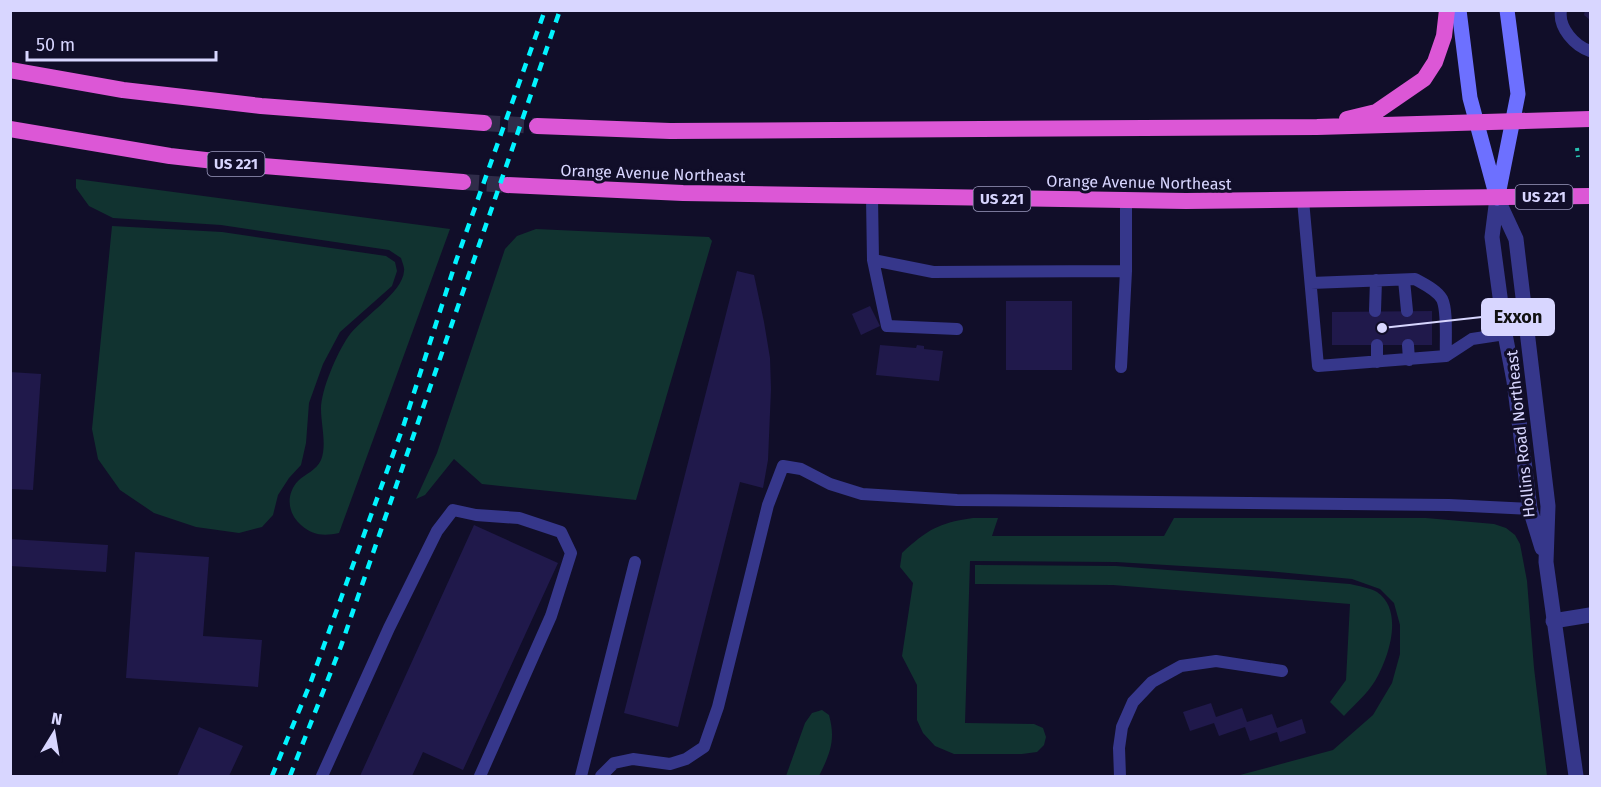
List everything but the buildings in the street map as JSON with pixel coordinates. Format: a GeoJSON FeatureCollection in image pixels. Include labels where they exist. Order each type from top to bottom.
{"type":"FeatureCollection","features":[{"type":"Feature","properties":{"kind":"highway"},"geometry":{"type":"LineString","coordinates":[[1317,127],[1376,112],[1424,80],[1435,62],[1444,36],[1447,10]]}},
{"type":"Feature","properties":{"kind":"highway"},"geometry":{"type":"LineString","coordinates":[[10,70],[123,90],[261,106],[484,123]]}},
{"type":"Feature","properties":{"kind":"highway"},"geometry":{"type":"LineString","coordinates":[[537,126],[670,131],[1317,127],[1590,119]]}},
{"type":"Feature","properties":{"kind":"highway","name":"US 221"},"geometry":{"type":"LineString","coordinates":[[10,129],[170,156],[261,166],[464,182]]}},
{"type":"Feature","properties":{"kind":"highway","name":"Orange Avenue Northeast"},"geometry":{"type":"LineString","coordinates":[[507,185],[683,193],[1126,200],[1590,196]]}},
{"type":"Feature","properties":{"kind":"main road","name":"Hollins Road Northeast"},"geometry":{"type":"LineString","coordinates":[[1460,10],[1470,98],[1497,198]]}},
{"type":"Feature","properties":{"kind":"main road","name":"Hollins Road Northeast"},"geometry":{"type":"LineString","coordinates":[[1497,198],[1518,94],[1507,10]]}},
{"type":"Feature","properties":{"kind":"street","name":"Hollins Road Northeast"},"geometry":{"type":"LineString","coordinates":[[1497,198],[1492,237],[1505,334],[1514,381],[1530,509],[1546,562]]}},
{"type":"Feature","properties":{"kind":"street","name":"Hollins Road Northeast"},"geometry":{"type":"LineString","coordinates":[[1497,198],[1516,239],[1548,506],[1546,562],[1576,777]]}},
{"type":"Feature","properties":{"kind":"street"},"geometry":{"type":"LineString","coordinates":[[1553,621],[1590,615]]}},
{"type":"Feature","properties":{"kind":"lane"},"geometry":{"type":"LineString","coordinates":[[1561,10],[1560,17],[1569,36],[1580,48],[1590,51]]}},
{"type":"Feature","properties":{"kind":"lane"},"geometry":{"type":"LineString","coordinates":[[872,196],[873,260],[887,326],[957,329]]}},
{"type":"Feature","properties":{"kind":"lane"},"geometry":{"type":"LineString","coordinates":[[1121,367],[1126,271],[1126,200]]}},
{"type":"Feature","properties":{"kind":"lane"},"geometry":{"type":"LineString","coordinates":[[1303,200],[1318,366],[1446,356],[1472,339],[1505,334]]}},
{"type":"Feature","properties":{"kind":"lane"},"geometry":{"type":"LineString","coordinates":[[873,260],[933,272],[1126,271]]}},
{"type":"Feature","properties":{"kind":"lane"},"geometry":{"type":"LineString","coordinates":[[1311,283],[1415,279],[1430,287],[1443,299],[1446,356]]}},
{"type":"Feature","properties":{"kind":"lane"},"geometry":{"type":"LineString","coordinates":[[1376,280],[1376,311]]}},
{"type":"Feature","properties":{"kind":"lane"},"geometry":{"type":"LineString","coordinates":[[1404,280],[1407,311]]}},
{"type":"Feature","properties":{"kind":"lane"},"geometry":{"type":"LineString","coordinates":[[1377,345],[1377,362]]}},
{"type":"Feature","properties":{"kind":"lane"},"geometry":{"type":"LineString","coordinates":[[1408,345],[1409,360]]}},
{"type":"Feature","properties":{"kind":"lane"},"geometry":{"type":"LineString","coordinates":[[601,777],[615,763],[633,759],[670,764],[686,759],[704,747],[718,707],[768,505],[783,466],[801,469],[830,483],[862,494],[933,499],[1449,504],[1530,509]]}},
{"type":"Feature","properties":{"kind":"lane"},"geometry":{"type":"LineString","coordinates":[[322,777],[389,628],[437,531],[453,510],[476,515],[519,518],[542,525],[561,532],[571,553],[551,616],[480,777]]}},
{"type":"Feature","properties":{"kind":"lane"},"geometry":{"type":"LineString","coordinates":[[581,777],[634,562]]}},
{"type":"Feature","properties":{"kind":"lane"},"geometry":{"type":"LineString","coordinates":[[1120,777],[1119,748],[1122,727],[1134,702],[1152,682],[1181,666],[1216,661],[1282,671]]}},
{"type":"Feature","properties":{"kind":"path"},"geometry":{"type":"LineString","coordinates":[[1577,148],[1578,157]]}},
{"type":"Feature","properties":{"kind":"green space"},"geometry":{"type":"Polygon","coordinates":[[[76,179],[450,229],[339,533],[319,534],[306,529],[293,515],[290,504],[291,492],[298,481],[314,469],[321,460],[324,441],[322,401],[335,362],[348,337],[397,288],[404,270],[401,258],[389,250],[221,225],[113,218],[89,206],[76,188],[76,179]]]}},
{"type":"Feature","properties":{"kind":"green space"},"geometry":{"type":"Polygon","coordinates":[[[112,226],[222,232],[386,256],[395,262],[397,271],[392,286],[340,332],[323,364],[309,403],[306,443],[301,465],[278,495],[273,515],[262,527],[239,533],[196,527],[154,513],[120,490],[98,459],[92,429],[112,226]]]}},
{"type":"Feature","properties":{"kind":"green space"},"geometry":{"type":"Polygon","coordinates":[[[536,229],[709,237],[712,241],[636,500],[482,484],[454,459],[425,495],[416,499],[437,453],[505,249],[517,236],[536,229]]]}},
{"type":"Feature","properties":{"kind":"green space"},"geometry":{"type":"Polygon","coordinates":[[[973,518],[998,518],[992,536],[1164,536],[1174,518],[1426,518],[1494,524],[1506,528],[1515,535],[1520,544],[1527,581],[1534,668],[1547,776],[1240,776],[1333,750],[1373,715],[1392,683],[1400,654],[1400,625],[1394,603],[1380,589],[1352,579],[1267,571],[1116,562],[970,561],[965,723],[1034,724],[1043,728],[1046,737],[1044,745],[1037,752],[1022,754],[954,754],[935,746],[923,733],[917,720],[917,685],[902,656],[913,583],[900,567],[902,553],[942,525],[973,518]]]}},
{"type":"Feature","properties":{"kind":"green space"},"geometry":{"type":"Polygon","coordinates":[[[975,565],[1116,566],[1350,584],[1377,592],[1385,600],[1392,623],[1389,648],[1375,681],[1344,716],[1330,702],[1346,680],[1350,604],[1113,585],[975,584],[975,565]]]}},
{"type":"Feature","properties":{"kind":"green space"},"geometry":{"type":"Polygon","coordinates":[[[822,710],[829,715],[832,739],[829,754],[819,776],[786,776],[805,723],[812,713],[822,710]]]}},
{"type":"Feature","properties":{"kind":"tunnel"},"geometry":{"type":"LineString","coordinates":[[484,123],[537,126]]}},
{"type":"Feature","properties":{"kind":"tunnel"},"geometry":{"type":"LineString","coordinates":[[463,182],[507,185]]}},
{"type":"Feature","properties":{"kind":"railway"},"geometry":{"type":"LineString","coordinates":[[272,776],[310,684],[404,424],[456,261],[545,10]]}},
{"type":"Feature","properties":{"kind":"railway"},"geometry":{"type":"LineString","coordinates":[[290,776],[341,646],[560,10]]}},
{"type":"Feature","properties":{"kind":"place","name":"Exxon"},"geometry":{"type":"Point","coordinates":[1382,328]}}]}
